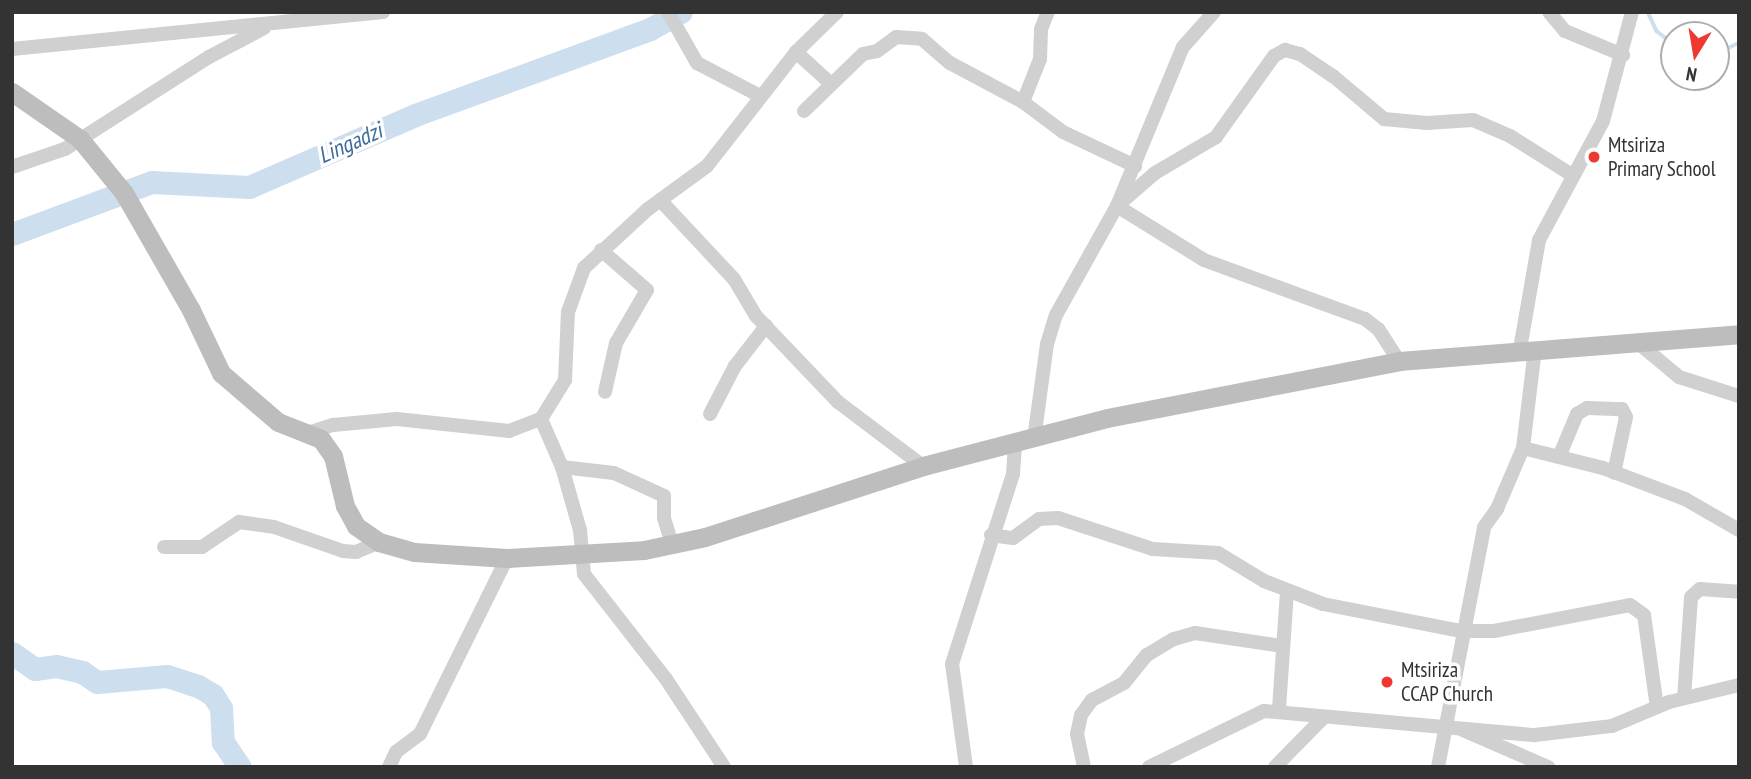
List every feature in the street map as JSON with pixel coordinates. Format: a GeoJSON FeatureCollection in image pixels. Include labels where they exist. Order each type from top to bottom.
{"type":"FeatureCollection","features":[{"type":"Feature","properties":{"kind":"street"},"geometry":{"type":"LineString","coordinates":[[12,49],[383,12]]}},
{"type":"Feature","properties":{"kind":"street"},"geometry":{"type":"LineString","coordinates":[[667,12],[697,63],[760,96]]}},
{"type":"Feature","properties":{"kind":"street"},"geometry":{"type":"LineString","coordinates":[[311,432],[333,425],[397,419],[509,431],[541,419],[565,380],[568,312],[575,285],[601,250],[660,200],[708,166],[796,52],[837,12]]}},
{"type":"Feature","properties":{"kind":"street"},"geometry":{"type":"LineString","coordinates":[[1023,102],[1040,59],[1041,29],[1048,12]]}},
{"type":"Feature","properties":{"kind":"street"},"geometry":{"type":"LineString","coordinates":[[966,767],[952,664],[991,535],[1024,441],[1051,330],[1117,206],[1183,47],[1214,12]]}},
{"type":"Feature","properties":{"kind":"street"},"geometry":{"type":"LineString","coordinates":[[1549,12],[1565,31],[1623,55]]}},
{"type":"Feature","properties":{"kind":"street"},"geometry":{"type":"LineString","coordinates":[[1438,767],[1449,726],[1461,631],[1484,527],[1497,509],[1523,448],[1527,349],[1539,240],[1602,121],[1623,55],[1632,12]]}},
{"type":"Feature","properties":{"kind":"street"},"geometry":{"type":"LineString","coordinates":[[12,167],[55,154],[209,57],[271,25]]}},
{"type":"Feature","properties":{"kind":"street"},"geometry":{"type":"LineString","coordinates":[[804,111],[863,54],[901,37],[929,43],[950,63],[1023,102],[1063,132],[1135,166]]}},
{"type":"Feature","properties":{"kind":"street"},"geometry":{"type":"LineString","coordinates":[[1117,206],[1155,173],[1216,137],[1274,57],[1285,50],[1300,54],[1333,76],[1384,119],[1427,123],[1474,120],[1510,136],[1572,175]]}},
{"type":"Feature","properties":{"kind":"street"},"geometry":{"type":"LineString","coordinates":[[796,52],[831,84]]}},
{"type":"Feature","properties":{"kind":"street"},"geometry":{"type":"LineString","coordinates":[[12,92],[80,139],[124,193],[191,310],[221,373],[278,422],[311,432],[333,456],[350,518],[379,542],[430,554],[507,558],[537,553],[579,555],[672,545],[923,466],[1107,418],[1399,360],[1739,334]]}},
{"type":"Feature","properties":{"kind":"street"},"geometry":{"type":"LineString","coordinates":[[660,200],[734,279],[766,327],[838,402],[923,466]]}},
{"type":"Feature","properties":{"kind":"street"},"geometry":{"type":"LineString","coordinates":[[1117,206],[1205,260],[1365,320],[1378,329],[1399,360]]}},
{"type":"Feature","properties":{"kind":"street"},"geometry":{"type":"LineString","coordinates":[[601,250],[647,289],[615,343],[605,392]]}},
{"type":"Feature","properties":{"kind":"street"},"geometry":{"type":"LineString","coordinates":[[710,414],[736,366],[766,327]]}},
{"type":"Feature","properties":{"kind":"street"},"geometry":{"type":"LineString","coordinates":[[1637,342],[1679,377],[1739,396]]}},
{"type":"Feature","properties":{"kind":"street"},"geometry":{"type":"LineString","coordinates":[[1559,457],[1577,414],[1587,408],[1622,409],[1626,417],[1614,473]]}},
{"type":"Feature","properties":{"kind":"street"},"geometry":{"type":"LineString","coordinates":[[541,419],[562,467],[580,530],[579,555],[584,574],[666,679],[724,767]]}},
{"type":"Feature","properties":{"kind":"street"},"geometry":{"type":"LineString","coordinates":[[1523,448],[1614,473],[1712,511],[1739,530]]}},
{"type":"Feature","properties":{"kind":"street"},"geometry":{"type":"LineString","coordinates":[[562,467],[614,472],[664,496],[664,518],[672,545]]}},
{"type":"Feature","properties":{"kind":"street"},"geometry":{"type":"LineString","coordinates":[[991,535],[1013,538],[1039,519],[1058,519],[1153,549],[1218,553],[1287,592],[1323,604],[1461,631],[1494,631],[1589,611],[1640,608],[1649,635],[1657,707]]}},
{"type":"Feature","properties":{"kind":"street"},"geometry":{"type":"LineString","coordinates":[[164,547],[202,547],[239,523],[274,527],[343,551],[356,552],[379,542]]}},
{"type":"Feature","properties":{"kind":"street"},"geometry":{"type":"LineString","coordinates":[[389,767],[396,752],[420,734],[507,558]]}},
{"type":"Feature","properties":{"kind":"street"},"geometry":{"type":"LineString","coordinates":[[1684,698],[1691,597],[1700,589],[1739,592]]}},
{"type":"Feature","properties":{"kind":"street"},"geometry":{"type":"LineString","coordinates":[[1279,709],[1287,592]]}},
{"type":"Feature","properties":{"kind":"street"},"geometry":{"type":"LineString","coordinates":[[1084,767],[1077,734],[1081,715],[1091,700],[1124,683],[1147,655],[1165,644],[1195,633],[1282,646]]}},
{"type":"Feature","properties":{"kind":"street"},"geometry":{"type":"LineString","coordinates":[[1149,767],[1241,720],[1279,709],[1324,717],[1449,726],[1521,735],[1575,733],[1612,726],[1684,698],[1739,685]]}},
{"type":"Feature","properties":{"kind":"street"},"geometry":{"type":"LineString","coordinates":[[1275,767],[1324,717]]}},
{"type":"Feature","properties":{"kind":"street"},"geometry":{"type":"LineString","coordinates":[[1449,726],[1548,767]]}},
{"type":"Feature","properties":{"kind":"waterway","name":"Lingadzi"},"geometry":{"type":"LineString","coordinates":[[12,234],[152,182],[249,187],[415,115],[650,29],[681,12]]}},
{"type":"Feature","properties":{"kind":"waterway"},"geometry":{"type":"LineString","coordinates":[[1648,12],[1660,33]]}},
{"type":"Feature","properties":{"kind":"waterway"},"geometry":{"type":"LineString","coordinates":[[1730,47],[1739,43]]}},
{"type":"Feature","properties":{"kind":"waterway"},"geometry":{"type":"LineString","coordinates":[[12,653],[35,669],[56,666],[82,672],[97,682],[167,676],[198,686],[213,695],[221,708],[223,742],[240,767]]}},
{"type":"Feature","properties":{"kind":"place","name":"Mtsiriza Primary School"},"geometry":{"type":"Point","coordinates":[1594,157]}},
{"type":"Feature","properties":{"kind":"place","name":"Mtsiriza CCAP Church"},"geometry":{"type":"Point","coordinates":[1387,682]}}]}
